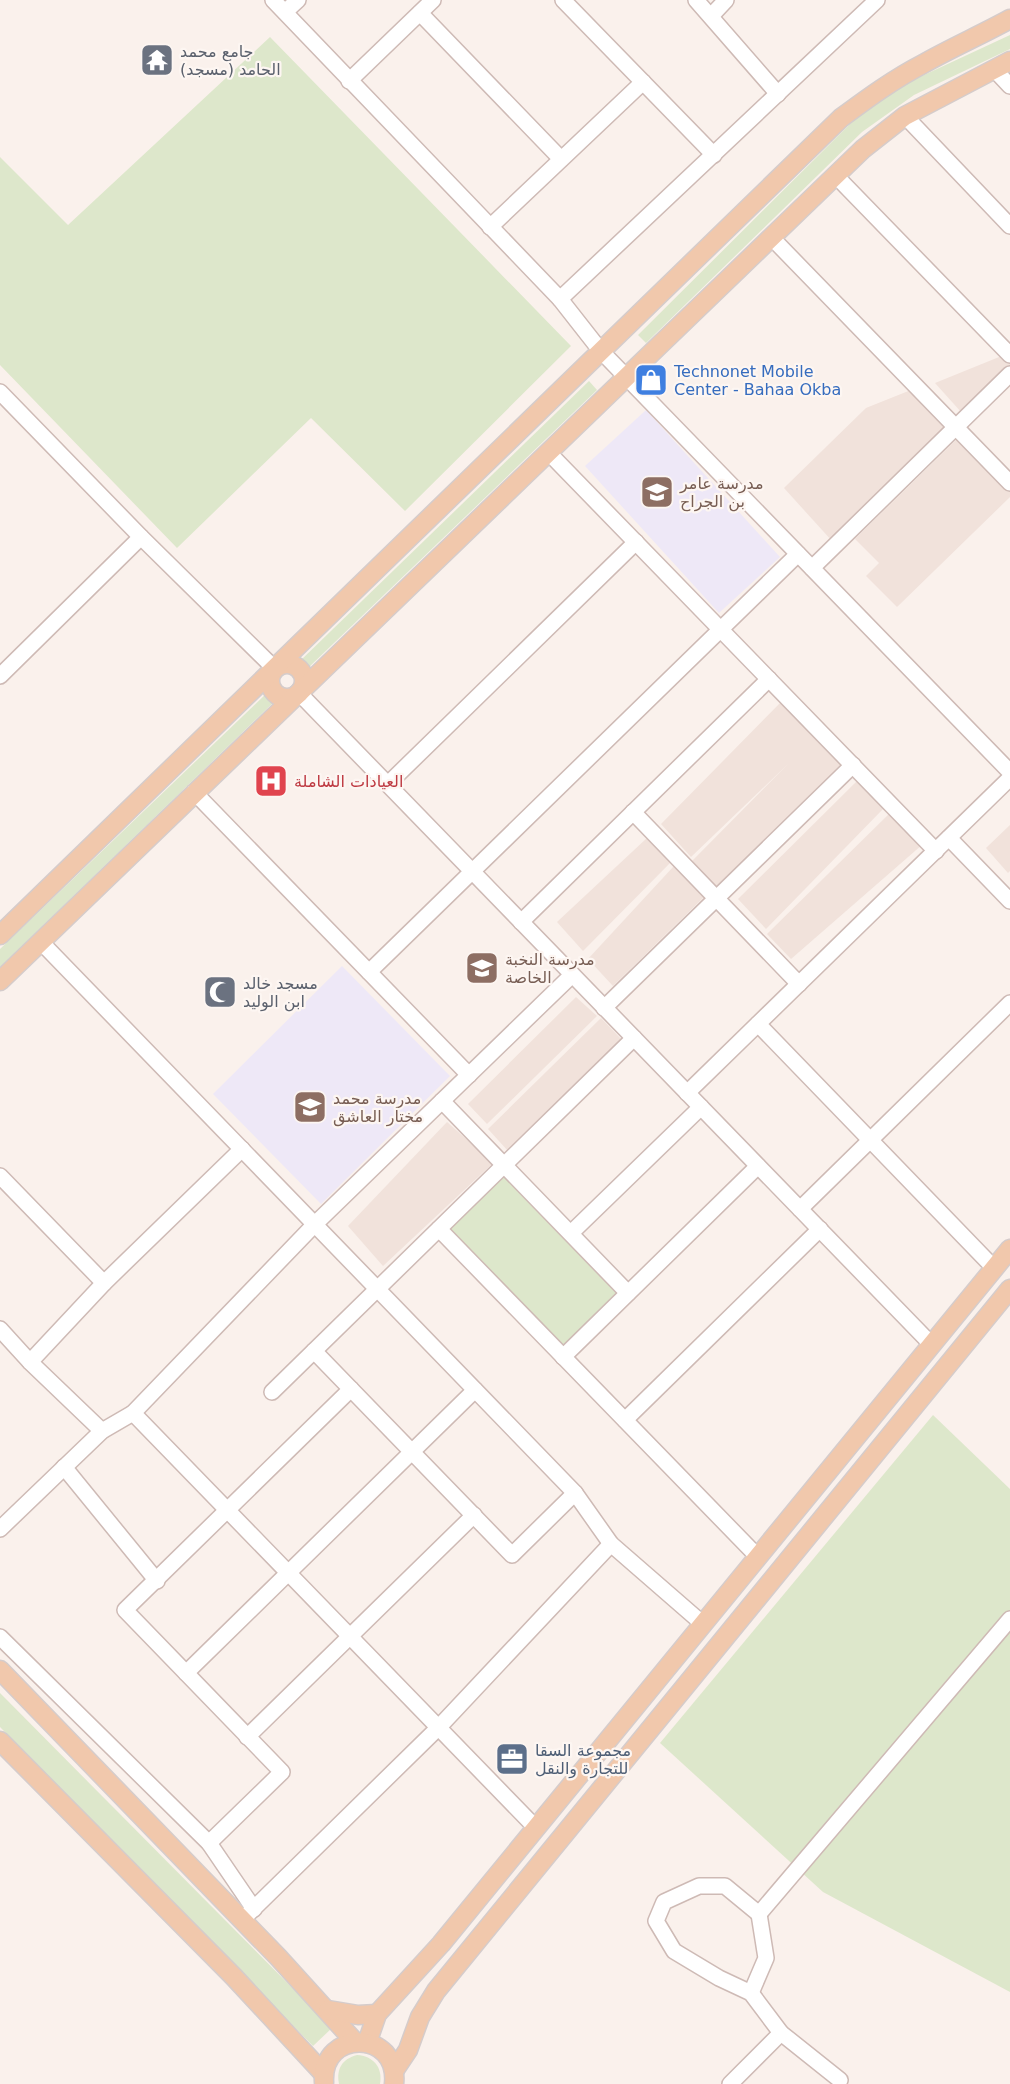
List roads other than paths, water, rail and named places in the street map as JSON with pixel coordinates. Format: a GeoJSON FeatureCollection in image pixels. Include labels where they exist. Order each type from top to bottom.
{"type":"FeatureCollection","features":[{"type":"Feature","properties":{"kind":"main road"},"geometry":{"type":"LineString","coordinates":[[0,935],[841,118],[884,86],[1010,19]]}},
{"type":"Feature","properties":{"kind":"main road"},"geometry":{"type":"LineString","coordinates":[[0,981],[863,149],[905,116],[1002,65]]}},
{"type":"Feature","properties":{"kind":"main road"},"geometry":{"type":"LineString","coordinates":[[275,669],[287,664],[299,669],[304,681],[299,693]]}},
{"type":"Feature","properties":{"kind":"main road"},"geometry":{"type":"LineString","coordinates":[[361,2042],[377,2014],[441,1944],[1010,1250]]}},
{"type":"Feature","properties":{"kind":"main road"},"geometry":{"type":"LineString","coordinates":[[395,2080],[420,2017],[436,1991],[1010,1289]]}},
{"type":"Feature","properties":{"kind":"main road"},"geometry":{"type":"LineString","coordinates":[[0,1670],[248,1914],[328,2010],[361,2042],[385,2053],[391,2061],[395,2080]]}},
{"type":"Feature","properties":{"kind":"main road"},"geometry":{"type":"LineString","coordinates":[[0,1741],[234,1977],[324,2079]]}},
{"type":"Feature","properties":{"kind":"main road"},"geometry":{"type":"LineString","coordinates":[[328,2010],[358,2015],[377,2014]]}},
{"type":"Feature","properties":{"kind":"main road"},"geometry":{"type":"LineString","coordinates":[[324,2079],[327,2062],[334,2052],[344,2045],[361,2042]]}},
{"type":"Feature","properties":{"kind":"street"},"geometry":{"type":"LineString","coordinates":[[273,0],[560,299],[600,350],[1010,772]]}},
{"type":"Feature","properties":{"kind":"street"},"geometry":{"type":"LineString","coordinates":[[285,12],[298,0]]}},
{"type":"Feature","properties":{"kind":"street"},"geometry":{"type":"LineString","coordinates":[[349,81],[433,0]]}},
{"type":"Feature","properties":{"kind":"street"},"geometry":{"type":"LineString","coordinates":[[696,0],[778,94]]}},
{"type":"Feature","properties":{"kind":"street"},"geometry":{"type":"LineString","coordinates":[[711,16],[726,0]]}},
{"type":"Feature","properties":{"kind":"street"},"geometry":{"type":"LineString","coordinates":[[560,299],[877,0]]}},
{"type":"Feature","properties":{"kind":"street"},"geometry":{"type":"LineString","coordinates":[[574,3],[643,82],[714,155]]}},
{"type":"Feature","properties":{"kind":"street"},"geometry":{"type":"LineString","coordinates":[[420,13],[561,159]]}},
{"type":"Feature","properties":{"kind":"street"},"geometry":{"type":"LineString","coordinates":[[1002,65],[1010,86]]}},
{"type":"Feature","properties":{"kind":"street"},"geometry":{"type":"LineString","coordinates":[[490,227],[643,82]]}},
{"type":"Feature","properties":{"kind":"street"},"geometry":{"type":"LineString","coordinates":[[905,116],[1010,226]]}},
{"type":"Feature","properties":{"kind":"street"},"geometry":{"type":"LineString","coordinates":[[835,175],[1010,355]]}},
{"type":"Feature","properties":{"kind":"street"},"geometry":{"type":"LineString","coordinates":[[772,238],[1010,483]]}},
{"type":"Feature","properties":{"kind":"street"},"geometry":{"type":"LineString","coordinates":[[812,568],[1010,374]]}},
{"type":"Feature","properties":{"kind":"street"},"geometry":{"type":"LineString","coordinates":[[0,392],[141,537],[275,669]]}},
{"type":"Feature","properties":{"kind":"street"},"geometry":{"type":"LineString","coordinates":[[548,452],[936,850]]}},
{"type":"Feature","properties":{"kind":"street"},"geometry":{"type":"LineString","coordinates":[[0,676],[141,537]]}},
{"type":"Feature","properties":{"kind":"street"},"geometry":{"type":"LineString","coordinates":[[387,784],[636,542]]}},
{"type":"Feature","properties":{"kind":"street"},"geometry":{"type":"LineString","coordinates":[[369,972],[798,554]]}},
{"type":"Feature","properties":{"kind":"street"},"geometry":{"type":"LineString","coordinates":[[521,922],[770,680]]}},
{"type":"Feature","properties":{"kind":"street"},"geometry":{"type":"LineString","coordinates":[[299,693],[932,1345]]}},
{"type":"Feature","properties":{"kind":"street"},"geometry":{"type":"LineString","coordinates":[[604,1008],[852,765]]}},
{"type":"Feature","properties":{"kind":"street"},"geometry":{"type":"LineString","coordinates":[[687,1093],[1010,778]]}},
{"type":"Feature","properties":{"kind":"street"},"geometry":{"type":"LineString","coordinates":[[194,792],[469,1075]]}},
{"type":"Feature","properties":{"kind":"street"},"geometry":{"type":"LineString","coordinates":[[633,813],[799,984]]}},
{"type":"Feature","properties":{"kind":"street"},"geometry":{"type":"LineString","coordinates":[[949,838],[1010,901]]}},
{"type":"Feature","properties":{"kind":"street"},"geometry":{"type":"LineString","coordinates":[[40,942],[575,1492],[611,1544],[703,1624]]}},
{"type":"Feature","properties":{"kind":"street"},"geometry":{"type":"LineString","coordinates":[[0,1529],[102,1431],[133,1413],[315,1224],[572,975]]}},
{"type":"Feature","properties":{"kind":"street"},"geometry":{"type":"LineString","coordinates":[[800,1209],[1010,1003]]}},
{"type":"Feature","properties":{"kind":"street"},"geometry":{"type":"LineString","coordinates":[[758,1024],[994,1269]]}},
{"type":"Feature","properties":{"kind":"street"},"geometry":{"type":"LineString","coordinates":[[272,1392],[634,1038]]}},
{"type":"Feature","properties":{"kind":"street"},"geometry":{"type":"LineString","coordinates":[[442,1101],[628,1293]]}},
{"type":"Feature","properties":{"kind":"street"},"geometry":{"type":"LineString","coordinates":[[571,1233],[700,1107]]}},
{"type":"Feature","properties":{"kind":"street"},"geometry":{"type":"LineString","coordinates":[[30,1362],[104,1283],[242,1149]]}},
{"type":"Feature","properties":{"kind":"street"},"geometry":{"type":"LineString","coordinates":[[563,1357],[758,1166]]}},
{"type":"Feature","properties":{"kind":"street"},"geometry":{"type":"LineString","coordinates":[[0,1176],[104,1283]]}},
{"type":"Feature","properties":{"kind":"street"},"geometry":{"type":"LineString","coordinates":[[439,1229],[758,1557]]}},
{"type":"Feature","properties":{"kind":"street"},"geometry":{"type":"LineString","coordinates":[[625,1420],[820,1229]]}},
{"type":"Feature","properties":{"kind":"street"},"geometry":{"type":"LineString","coordinates":[[0,1329],[30,1362],[102,1431]]}},
{"type":"Feature","properties":{"kind":"street"},"geometry":{"type":"LineString","coordinates":[[314,1351],[512,1555],[575,1492]]}},
{"type":"Feature","properties":{"kind":"street"},"geometry":{"type":"LineString","coordinates":[[209,1843],[282,1772],[124,1610],[157,1581],[351,1389]]}},
{"type":"Feature","properties":{"kind":"street"},"geometry":{"type":"LineString","coordinates":[[186,1673],[475,1390]]}},
{"type":"Feature","properties":{"kind":"street"},"geometry":{"type":"LineString","coordinates":[[133,1413],[537,1828]]}},
{"type":"Feature","properties":{"kind":"street"},"geometry":{"type":"LineString","coordinates":[[64,1467],[157,1581]]}},
{"type":"Feature","properties":{"kind":"street"},"geometry":{"type":"LineString","coordinates":[[248,1737],[474,1515]]}},
{"type":"Feature","properties":{"kind":"street"},"geometry":{"type":"LineString","coordinates":[[0,1637],[209,1843],[248,1914],[439,1728],[611,1544]]}},
{"type":"Feature","properties":{"kind":"street"},"geometry":{"type":"LineString","coordinates":[[759,1914],[1010,1619]]}},
{"type":"Feature","properties":{"kind":"street"},"geometry":{"type":"LineString","coordinates":[[751,1994],[766,1958],[759,1914],[725,1886],[699,1886],[664,1902],[656,1921],[674,1951],[751,1994],[781,2033],[840,2080]]}},
{"type":"Feature","properties":{"kind":"street"},"geometry":{"type":"LineString","coordinates":[[730,2084],[781,2033]]}},
{"type":"Feature","properties":{"kind":"place","name":"جامع محمد الحامد (مسجد)"},"geometry":{"type":"Point","coordinates":[157,60]}},
{"type":"Feature","properties":{"kind":"place","name":"Technonet Mobile Center - Bahaa Okba"},"geometry":{"type":"Point","coordinates":[651,380]}},
{"type":"Feature","properties":{"kind":"place","name":"مدرسة عامر بن الجراح"},"geometry":{"type":"Point","coordinates":[657,492]}},
{"type":"Feature","properties":{"kind":"place","name":"العيادات الشاملة"},"geometry":{"type":"Point","coordinates":[271,781]}},
{"type":"Feature","properties":{"kind":"place","name":"مدرسة النخبة الخاصة"},"geometry":{"type":"Point","coordinates":[482,968]}},
{"type":"Feature","properties":{"kind":"place","name":"مسجد خالد ابن الوليد"},"geometry":{"type":"Point","coordinates":[220,992]}},
{"type":"Feature","properties":{"kind":"place","name":"مدرسة محمد مختار العاشق"},"geometry":{"type":"Point","coordinates":[310,1107]}},
{"type":"Feature","properties":{"kind":"place","name":"مجموعة السقا للتجارة والنقل"},"geometry":{"type":"Point","coordinates":[512,1759]}}]}
